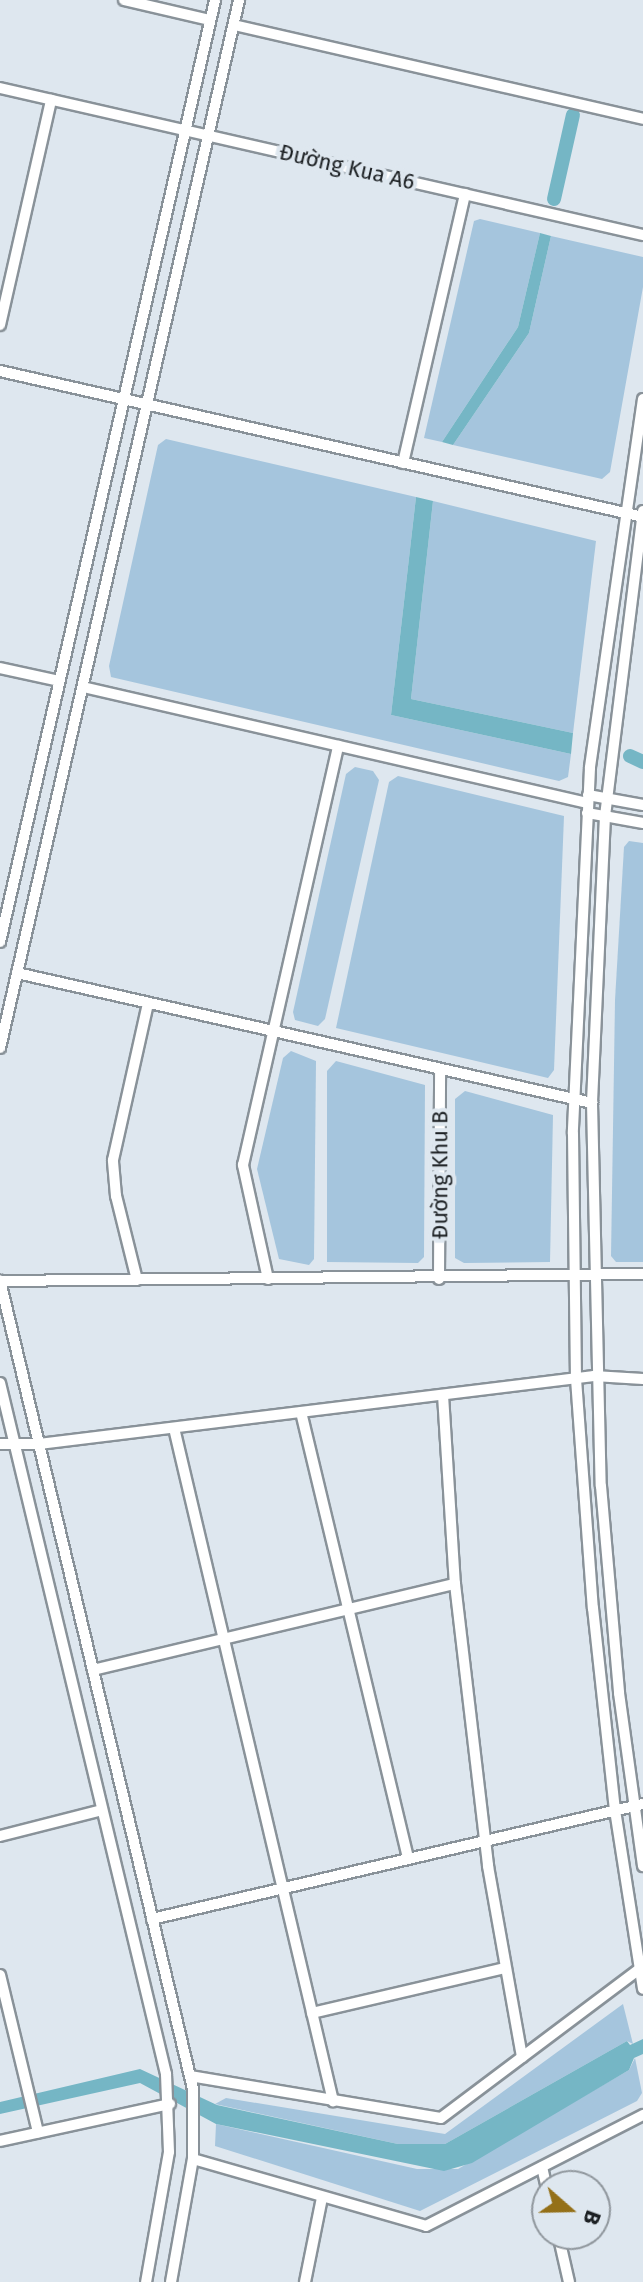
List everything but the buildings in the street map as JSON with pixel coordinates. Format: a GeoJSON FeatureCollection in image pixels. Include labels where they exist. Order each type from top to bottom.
{"type":"FeatureCollection","features":[{"type":"Feature","properties":{"kind":"street"},"geometry":{"type":"LineString","coordinates":[[124,0],[210,20]]}},
{"type":"Feature","properties":{"kind":"street"},"geometry":{"type":"LineString","coordinates":[[0,942],[215,0]]}},
{"type":"Feature","properties":{"kind":"street"},"geometry":{"type":"LineString","coordinates":[[0,1048],[239,0]]}},
{"type":"Feature","properties":{"kind":"street"},"geometry":{"type":"LineString","coordinates":[[234,25],[643,119]]}},
{"type":"Feature","properties":{"kind":"street","name":"Đường Kua A6"},"geometry":{"type":"LineString","coordinates":[[0,88],[643,235]]}},
{"type":"Feature","properties":{"kind":"street"},"geometry":{"type":"LineString","coordinates":[[0,325],[51,100]]}},
{"type":"Feature","properties":{"kind":"street"},"geometry":{"type":"LineString","coordinates":[[403,463],[465,194]]}},
{"type":"Feature","properties":{"kind":"street"},"geometry":{"type":"LineString","coordinates":[[0,371],[642,517]]}},
{"type":"Feature","properties":{"kind":"street"},"geometry":{"type":"LineString","coordinates":[[643,399],[624,513],[588,803],[573,1099],[576,1379],[615,1810],[643,1989]]}},
{"type":"Feature","properties":{"kind":"street"},"geometry":{"type":"LineString","coordinates":[[643,511],[605,816],[592,1103],[594,1376],[607,1574],[638,1805],[643,1866]]}},
{"type":"Feature","properties":{"kind":"street"},"geometry":{"type":"LineString","coordinates":[[0,668],[59,681]]}},
{"type":"Feature","properties":{"kind":"street"},"geometry":{"type":"LineString","coordinates":[[83,687],[588,803],[605,816],[643,823]]}},
{"type":"Feature","properties":{"kind":"street"},"geometry":{"type":"LineString","coordinates":[[268,1279],[243,1172],[338,746]]}},
{"type":"Feature","properties":{"kind":"street"},"geometry":{"type":"LineString","coordinates":[[588,803],[607,798],[643,805]]}},
{"type":"Feature","properties":{"kind":"street"},"geometry":{"type":"LineString","coordinates":[[17,973],[592,1103]]}},
{"type":"Feature","properties":{"kind":"street"},"geometry":{"type":"LineString","coordinates":[[137,1280],[116,1196],[113,1160],[148,1003]]}},
{"type":"Feature","properties":{"kind":"street","name":"Đường Khu B"},"geometry":{"type":"LineString","coordinates":[[439,1279],[440,1069]]}},
{"type":"Feature","properties":{"kind":"street"},"geometry":{"type":"LineString","coordinates":[[171,2282],[193,2159],[193,2089],[0,1281],[439,1279],[643,1274]]}},
{"type":"Feature","properties":{"kind":"street"},"geometry":{"type":"LineString","coordinates":[[0,1444],[39,1444],[594,1376],[643,1379]]}},
{"type":"Feature","properties":{"kind":"street"},"geometry":{"type":"LineString","coordinates":[[0,1383],[166,2074],[170,2104],[169,2152],[146,2282]]}},
{"type":"Feature","properties":{"kind":"street"},"geometry":{"type":"LineString","coordinates":[[443,1395],[455,1584],[485,1841],[522,2057]]}},
{"type":"Feature","properties":{"kind":"street"},"geometry":{"type":"LineString","coordinates":[[301,1412],[408,1858]]}},
{"type":"Feature","properties":{"kind":"street"},"geometry":{"type":"LineString","coordinates":[[174,1428],[333,2101]]}},
{"type":"Feature","properties":{"kind":"street"},"geometry":{"type":"LineString","coordinates":[[93,1670],[455,1584]]}},
{"type":"Feature","properties":{"kind":"street"},"geometry":{"type":"LineString","coordinates":[[152,1919],[638,1805]]}},
{"type":"Feature","properties":{"kind":"street"},"geometry":{"type":"LineString","coordinates":[[0,1836],[102,1810]]}},
{"type":"Feature","properties":{"kind":"street"},"geometry":{"type":"LineString","coordinates":[[312,2013],[505,1968]]}},
{"type":"Feature","properties":{"kind":"street"},"geometry":{"type":"LineString","coordinates":[[190,2076],[441,2118],[641,1968]]}},
{"type":"Feature","properties":{"kind":"street"},"geometry":{"type":"LineString","coordinates":[[0,1975],[38,2132]]}},
{"type":"Feature","properties":{"kind":"street"},"geometry":{"type":"LineString","coordinates":[[0,2141],[170,2104]]}},
{"type":"Feature","properties":{"kind":"street"},"geometry":{"type":"LineString","coordinates":[[193,2159],[426,2226],[643,2115]]}},
{"type":"Feature","properties":{"kind":"street"},"geometry":{"type":"LineString","coordinates":[[305,2282],[322,2198]]}},
{"type":"Feature","properties":{"kind":"street"},"geometry":{"type":"LineString","coordinates":[[562,2250],[569,2282]]}},
{"type":"Feature","properties":{"kind":"shaded area"},"geometry":{"type":"Polygon","coordinates":[[[480,219],[540,233],[518,327],[442,442],[424,438],[474,221],[480,219]]]}},
{"type":"Feature","properties":{"kind":"shaded area"},"geometry":{"type":"Polygon","coordinates":[[[540,233],[551,236],[529,333],[453,445],[442,442],[518,327],[540,233]]]}},
{"type":"Feature","properties":{"kind":"shaded area"},"geometry":{"type":"Polygon","coordinates":[[[551,236],[643,257],[643,287],[610,472],[602,479],[453,445],[529,333],[551,236]]]}},
{"type":"Feature","properties":{"kind":"shaded area"},"geometry":{"type":"Polygon","coordinates":[[[166,439],[416,497],[391,715],[571,754],[568,777],[559,781],[111,677],[109,666],[158,445],[166,439]]]}},
{"type":"Feature","properties":{"kind":"shaded area"},"geometry":{"type":"Polygon","coordinates":[[[416,497],[433,501],[411,699],[573,733],[571,754],[391,715],[416,497]]]}},
{"type":"Feature","properties":{"kind":"shaded area"},"geometry":{"type":"Polygon","coordinates":[[[433,501],[596,541],[573,733],[411,699],[433,501]]]}},
{"type":"Feature","properties":{"kind":"shaded area"},"geometry":{"type":"Polygon","coordinates":[[[355,767],[373,771],[379,780],[325,1019],[318,1026],[295,1020],[293,1012],[346,774],[355,767]]]}},
{"type":"Feature","properties":{"kind":"shaded area"},"geometry":{"type":"Polygon","coordinates":[[[398,776],[564,816],[554,1070],[548,1078],[336,1028],[389,782],[398,776]]]}},
{"type":"Feature","properties":{"kind":"shaded area"},"geometry":{"type":"Polygon","coordinates":[[[629,841],[643,843],[643,1262],[616,1262],[611,1256],[615,1000],[624,847],[629,841]]]}},
{"type":"Feature","properties":{"kind":"shaded area"},"geometry":{"type":"Polygon","coordinates":[[[291,1051],[316,1061],[314,1259],[309,1265],[279,1259],[257,1169],[283,1058],[291,1051]]]}},
{"type":"Feature","properties":{"kind":"shaded area"},"geometry":{"type":"Polygon","coordinates":[[[336,1061],[425,1085],[424,1257],[418,1263],[327,1262],[327,1071],[336,1061]]]}},
{"type":"Feature","properties":{"kind":"shaded area"},"geometry":{"type":"Polygon","coordinates":[[[465,1091],[553,1115],[550,1262],[464,1263],[455,1258],[455,1099],[465,1091]]]}},
{"type":"Feature","properties":{"kind":"shaded area"},"geometry":{"type":"Polygon","coordinates":[[[623,2004],[633,2044],[627,2041],[445,2144],[398,2144],[215,2104],[226,2098],[445,2134],[623,2004]]]}},
{"type":"Feature","properties":{"kind":"shaded area"},"geometry":{"type":"Polygon","coordinates":[[[643,2039],[643,2054],[634,2058],[629,2070],[472,2163],[444,2171],[216,2124],[140,2083],[0,2114],[0,2102],[140,2069],[217,2105],[398,2144],[445,2144],[627,2041],[630,2045],[643,2039]]]}},
{"type":"Feature","properties":{"kind":"shaded area"},"geometry":{"type":"Polygon","coordinates":[[[635,2058],[642,2093],[637,2101],[420,2211],[215,2146],[216,2124],[417,2169],[458,2169],[629,2070],[635,2058]]]}},
{"type":"Feature","properties":{"kind":"waterway"},"geometry":{"type":"LineString","coordinates":[[554,199],[573,115]]}},
{"type":"Feature","properties":{"kind":"waterway"},"geometry":{"type":"LineString","coordinates":[[630,756],[643,762]]}}]}
